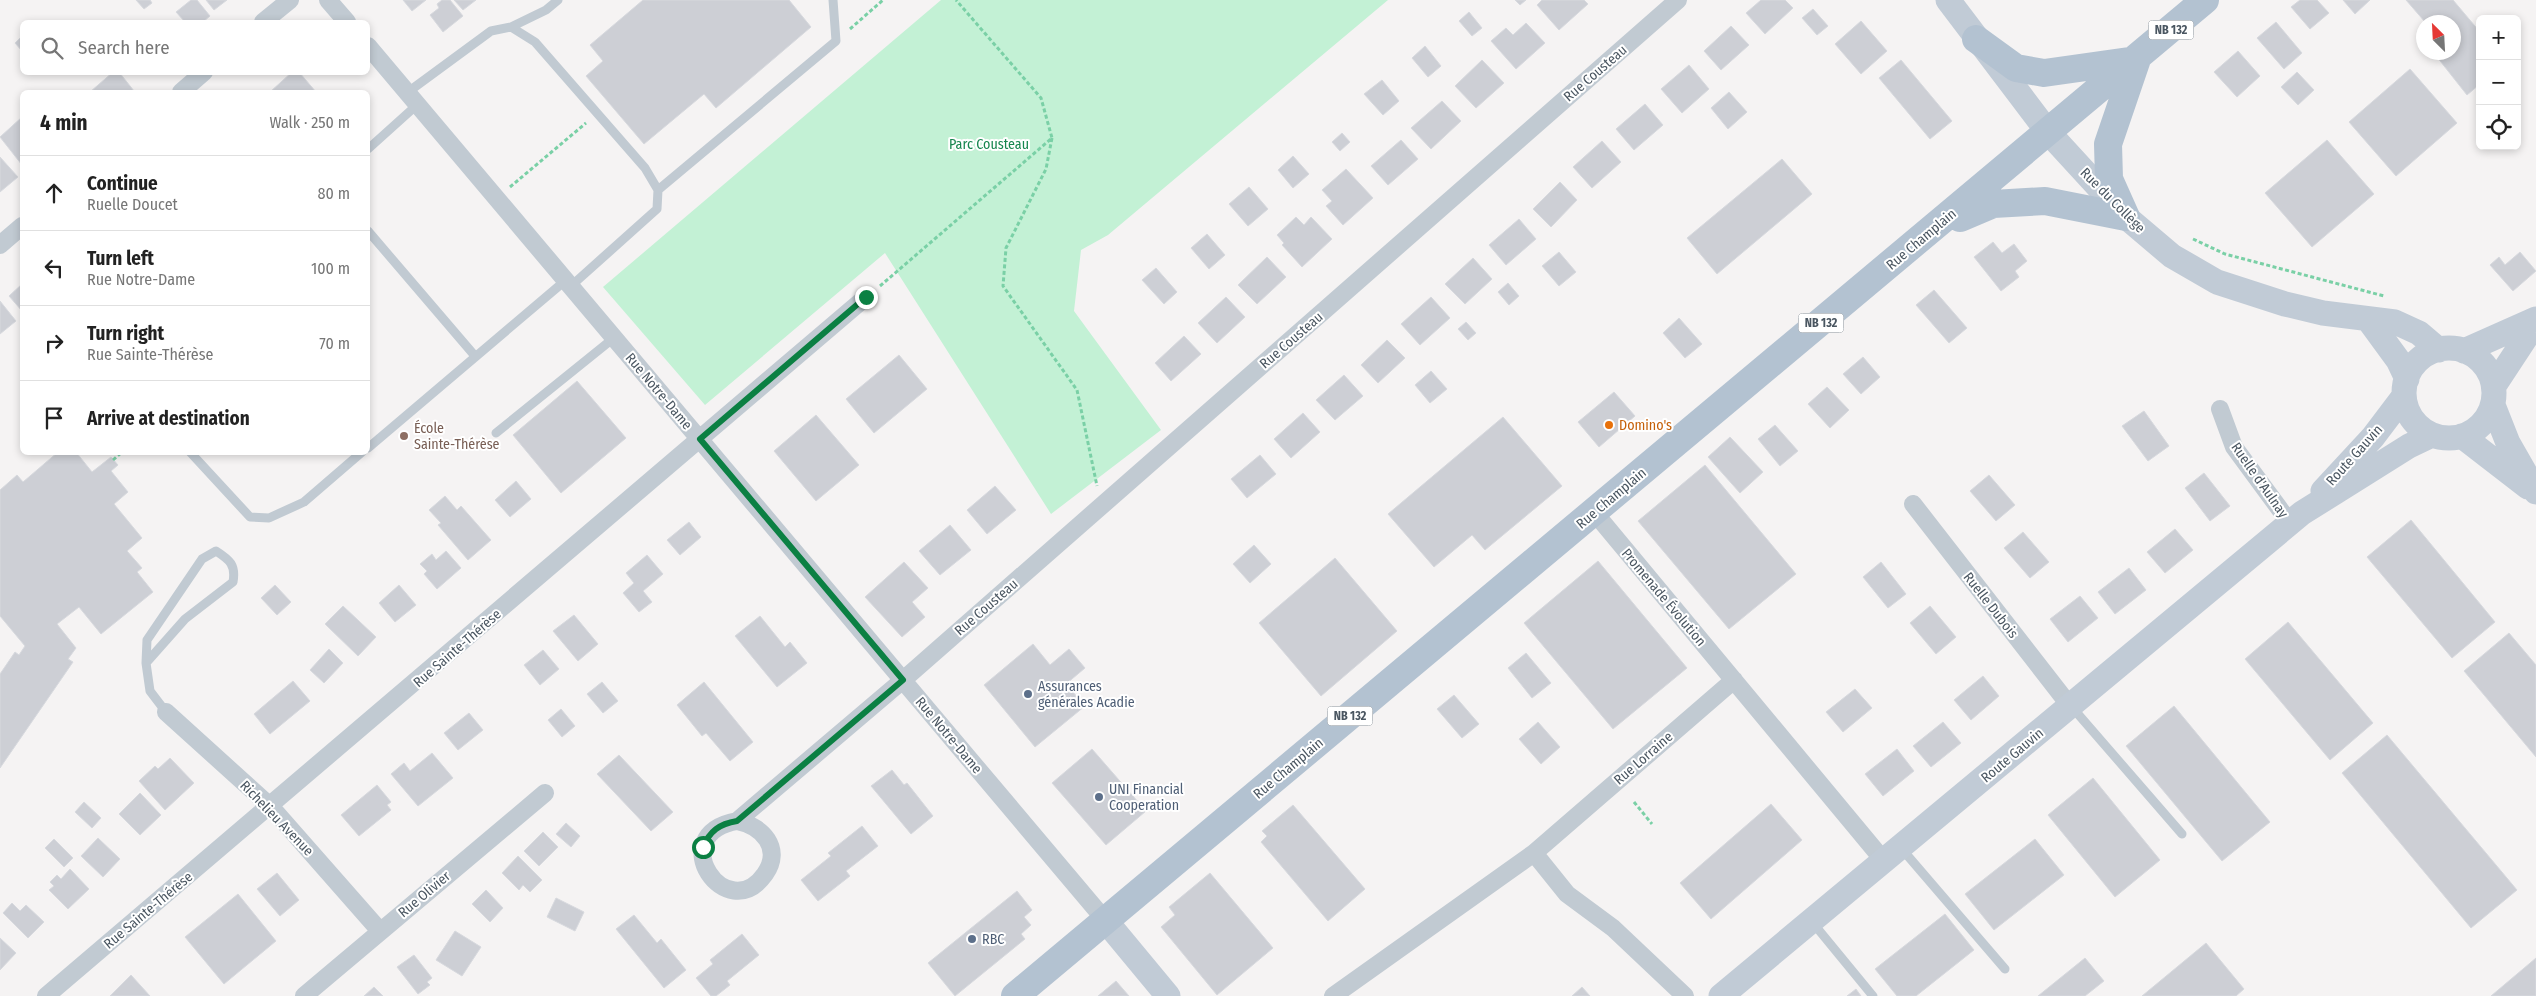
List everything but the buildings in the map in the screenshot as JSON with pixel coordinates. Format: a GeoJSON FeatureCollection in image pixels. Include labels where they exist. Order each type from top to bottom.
{"type":"FeatureCollection","features":[{"type":"Feature","properties":{"kind":"main road","name":"Rue Champlain"},"geometry":{"type":"LineString","coordinates":[[1015,996],[2137,59],[2205,0]]}},
{"type":"Feature","properties":{"kind":"main road"},"geometry":{"type":"LineString","coordinates":[[1976,39],[2016,68],[2044,73],[2137,59],[2108,144],[2109,179],[2126,217]]}},
{"type":"Feature","properties":{"kind":"main road"},"geometry":{"type":"LineString","coordinates":[[1933,229],[1993,204],[2045,202],[2126,217]]}},
{"type":"Feature","properties":{"kind":"street"},"geometry":{"type":"LineString","coordinates":[[265,20],[290,0]]}},
{"type":"Feature","properties":{"kind":"street"},"geometry":{"type":"LineString","coordinates":[[328,0],[345,20]]}},
{"type":"Feature","properties":{"kind":"street","name":"Rue Cousteau"},"geometry":{"type":"LineString","coordinates":[[737,821],[903,680],[1678,0]]}},
{"type":"Feature","properties":{"kind":"street","name":"Rue du Collège"},"geometry":{"type":"LineString","coordinates":[[1948,0],[2048,132],[2126,217],[2172,256],[2217,282],[2285,304],[2368,320],[2395,322],[2419,333],[2439,350]]}},
{"type":"Feature","properties":{"kind":"street","name":"Rue Notre-Dame"},"geometry":{"type":"LineString","coordinates":[[370,48],[1105,920]]}},
{"type":"Feature","properties":{"kind":"street"},"geometry":{"type":"LineString","coordinates":[[182,90],[200,75]]}},
{"type":"Feature","properties":{"kind":"street"},"geometry":{"type":"LineString","coordinates":[[0,245],[20,228]]}},
{"type":"Feature","properties":{"kind":"street","name":"Rue Sainte-Thérèse"},"geometry":{"type":"LineString","coordinates":[[46,996],[866,297]]}},
{"type":"Feature","properties":{"kind":"street"},"geometry":{"type":"LineString","coordinates":[[2368,320],[2394,354],[2406,387],[2412,419],[2432,435],[2447,438],[2462,436],[2481,424],[2493,395],[2536,321]]}},
{"type":"Feature","properties":{"kind":"street"},"geometry":{"type":"LineString","coordinates":[[2464,351],[2536,321]]}},
{"type":"Feature","properties":{"kind":"street"},"geometry":{"type":"LineString","coordinates":[[2406,387],[2414,366],[2425,356],[2439,350],[2464,351],[2475,356],[2484,364],[2508,443],[2536,493]]}},
{"type":"Feature","properties":{"kind":"street","name":"Route Gauvin"},"geometry":{"type":"LineString","coordinates":[[1723,995],[2296,518],[2373,437],[2406,387]]}},
{"type":"Feature","properties":{"kind":"street","name":"Ruelle d'Aulnay"},"geometry":{"type":"LineString","coordinates":[[2220,409],[2234,447],[2296,518]]}},
{"type":"Feature","properties":{"kind":"street","name":"Route Gauvin"},"geometry":{"type":"LineString","coordinates":[[2296,518],[2408,446],[2432,435]]}},
{"type":"Feature","properties":{"kind":"street"},"geometry":{"type":"LineString","coordinates":[[2462,436],[2536,493]]}},
{"type":"Feature","properties":{"kind":"street","name":"Ruelle Dubois"},"geometry":{"type":"LineString","coordinates":[[1913,504],[2070,706]]}},
{"type":"Feature","properties":{"kind":"street","name":"Promenade Évolution"},"geometry":{"type":"LineString","coordinates":[[1594,512],[1734,680]]}},
{"type":"Feature","properties":{"kind":"street"},"geometry":{"type":"LineString","coordinates":[[1734,680],[1892,854]]}},
{"type":"Feature","properties":{"kind":"street","name":"Rue Lorraine"},"geometry":{"type":"LineString","coordinates":[[1333,996],[1534,853],[1734,680]]}},
{"type":"Feature","properties":{"kind":"street","name":"Richelieu Avenue"},"geometry":{"type":"LineString","coordinates":[[166,712],[270,807],[380,931]]}},
{"type":"Feature","properties":{"kind":"street","name":"Rue Olivier"},"geometry":{"type":"LineString","coordinates":[[304,996],[546,793]]}},
{"type":"Feature","properties":{"kind":"street"},"geometry":{"type":"LineString","coordinates":[[1534,853],[1567,894],[1613,928],[1686,996]]}},
{"type":"Feature","properties":{"kind":"street"},"geometry":{"type":"LineString","coordinates":[[1105,920],[1168,996]]}},
{"type":"Feature","properties":{"kind":"lane"},"geometry":{"type":"LineString","coordinates":[[370,147],[413,98],[491,31],[511,27],[546,10],[558,0]]}},
{"type":"Feature","properties":{"kind":"lane"},"geometry":{"type":"LineString","coordinates":[[658,190],[836,41],[833,0]]}},
{"type":"Feature","properties":{"kind":"lane"},"geometry":{"type":"LineString","coordinates":[[370,446],[475,356],[569,283],[657,209],[658,190],[645,168],[535,42],[511,27]]}},
{"type":"Feature","properties":{"kind":"lane"},"geometry":{"type":"LineString","coordinates":[[370,233],[475,356]]}},
{"type":"Feature","properties":{"kind":"lane"},"geometry":{"type":"LineString","coordinates":[[496,433],[615,337]]}},
{"type":"Feature","properties":{"kind":"lane"},"geometry":{"type":"LineString","coordinates":[[193,455],[250,516],[269,518],[304,502],[359,455]]}},
{"type":"Feature","properties":{"kind":"lane"},"geometry":{"type":"LineString","coordinates":[[146,663],[184,619],[233,582],[236,571],[230,559],[216,551],[202,560],[147,640],[146,663],[150,691],[166,712]]}},
{"type":"Feature","properties":{"kind":"lane"},"geometry":{"type":"LineString","coordinates":[[2070,706],[2182,834]]}},
{"type":"Feature","properties":{"kind":"lane"},"geometry":{"type":"LineString","coordinates":[[1892,854],[2005,969]]}},
{"type":"Feature","properties":{"kind":"lane"},"geometry":{"type":"LineString","coordinates":[[1812,921],[1873,996]]}},
{"type":"Feature","properties":{"kind":"path"},"geometry":{"type":"LineString","coordinates":[[836,41],[883,0]]}},
{"type":"Feature","properties":{"kind":"path"},"geometry":{"type":"LineString","coordinates":[[956,0],[1041,98],[1052,138],[1046,169],[1006,248],[1003,286],[1077,390],[1099,494]]}},
{"type":"Feature","properties":{"kind":"path"},"geometry":{"type":"LineString","coordinates":[[497,198],[597,113]]}},
{"type":"Feature","properties":{"kind":"path"},"geometry":{"type":"LineString","coordinates":[[866,297],[1052,138]]}},
{"type":"Feature","properties":{"kind":"path"},"geometry":{"type":"LineString","coordinates":[[2188,236],[2225,254],[2281,270],[2351,285],[2389,298]]}},
{"type":"Feature","properties":{"kind":"path"},"geometry":{"type":"LineString","coordinates":[[114,460],[119,455]]}},
{"type":"Feature","properties":{"kind":"path"},"geometry":{"type":"LineString","coordinates":[[1634,802],[1652,824]]}},
{"type":"Feature","properties":{"kind":"green space","name":"Parc Cousteau"},"geometry":{"type":"Polygon","coordinates":[[[941,0],[1388,0],[1108,235],[1081,250],[1074,311],[1161,430],[1051,514],[885,253],[705,405],[603,287],[941,0]]]}},
{"type":"Feature","properties":{"kind":"place","name":"Domino's"},"geometry":{"type":"Point","coordinates":[1609,425]}},
{"type":"Feature","properties":{"kind":"place","name":"École Sainte-Thérèse"},"geometry":{"type":"Point","coordinates":[404,436]}},
{"type":"Feature","properties":{"kind":"place","name":"Assurances générales Acadie"},"geometry":{"type":"Point","coordinates":[1028,694]}},
{"type":"Feature","properties":{"kind":"place","name":"UNI Financial Cooperation"},"geometry":{"type":"Point","coordinates":[1099,797]}},
{"type":"Feature","properties":{"kind":"place","name":"RBC"},"geometry":{"type":"Point","coordinates":[972,939]}},
{"type":"Feature","properties":{"kind":"route"},"geometry":{"type":"LineString","coordinates":[[703,847],[708,836],[716,828],[726,823],[737,821],[903,680],[700,439],[866,297]]}}]}
